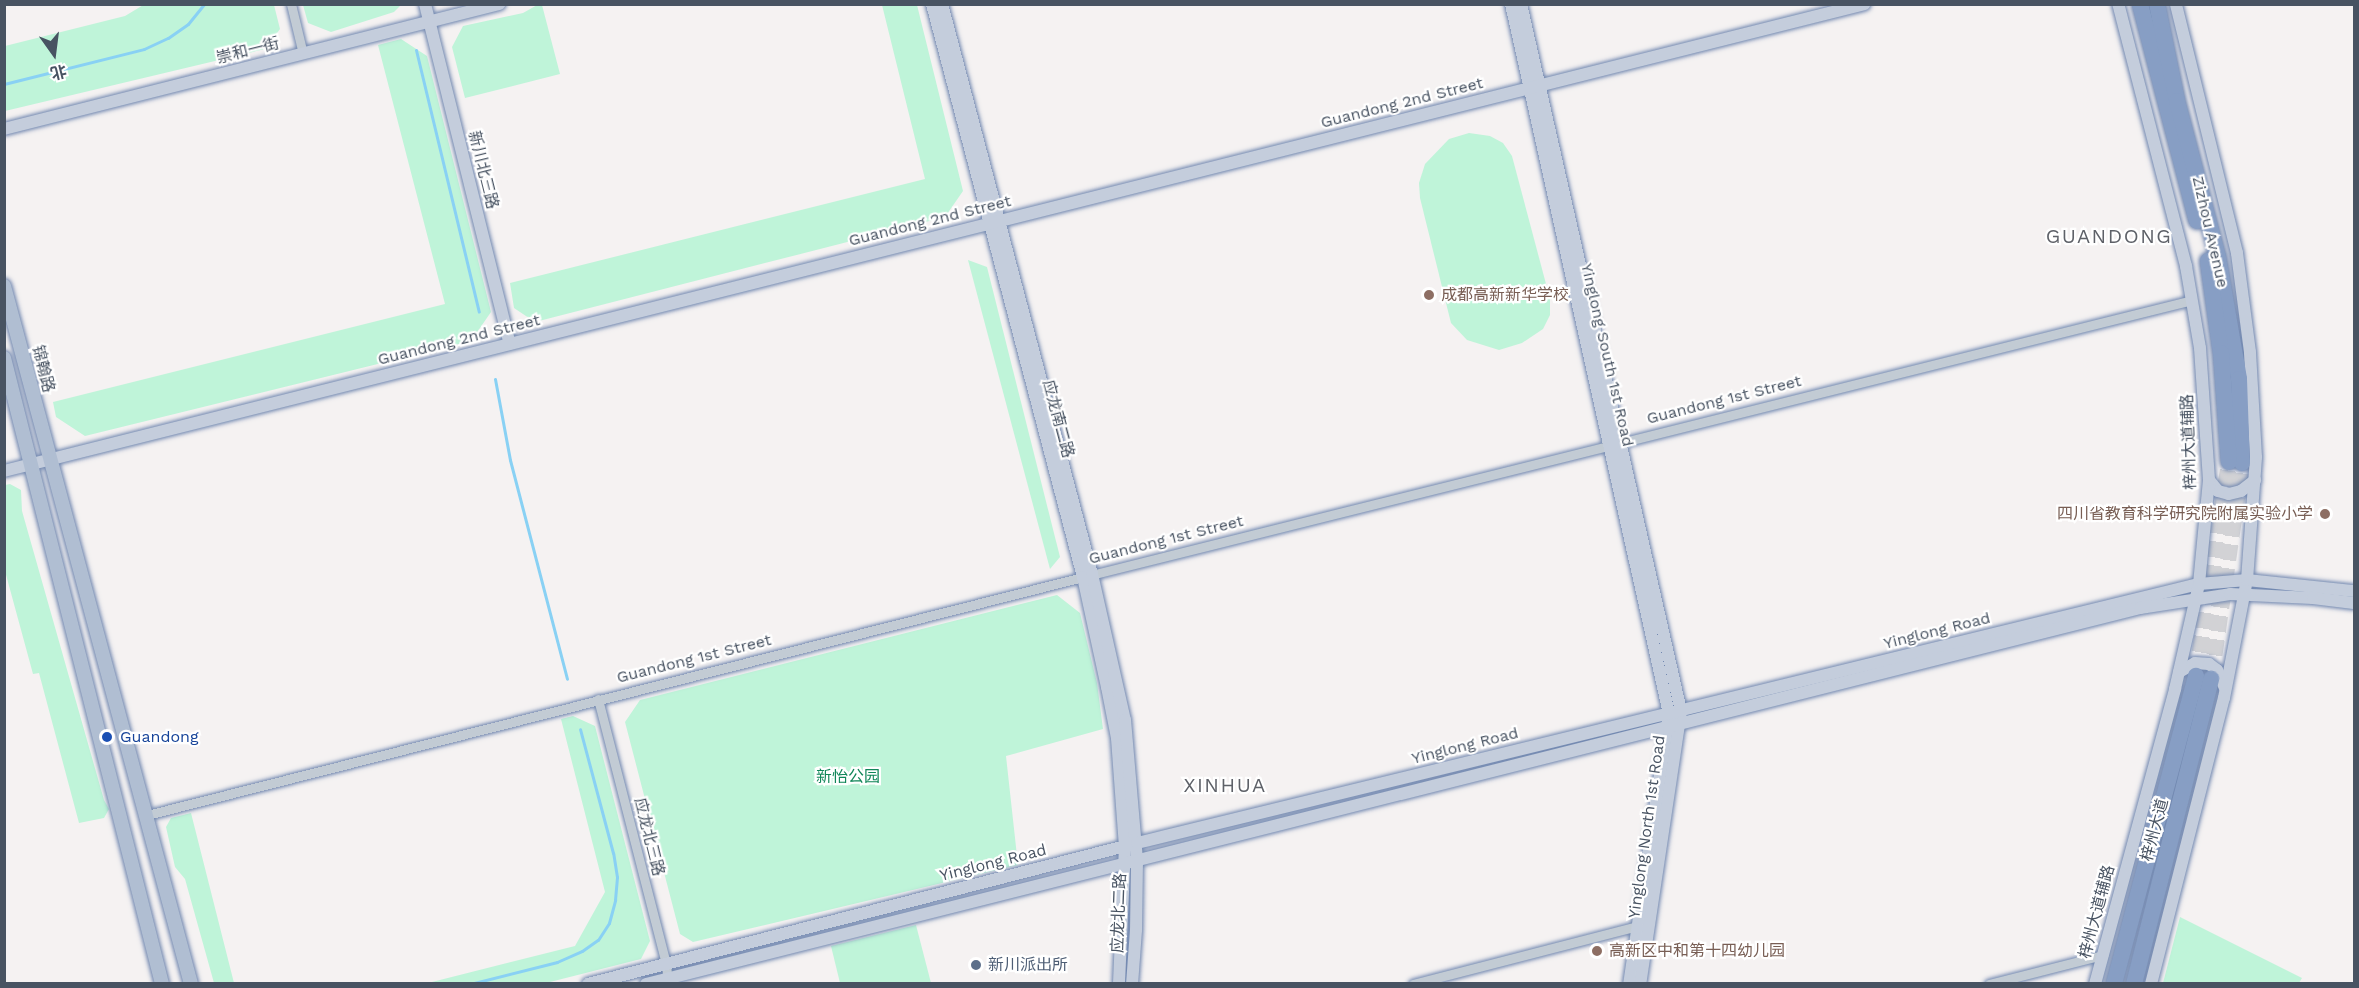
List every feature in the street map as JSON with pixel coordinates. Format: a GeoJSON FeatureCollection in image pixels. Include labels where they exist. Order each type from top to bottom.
{"type":"FeatureCollection","features":[{"type":"Feature","properties":{"kind":"highway","name":"Zizhou Avenue"},"geometry":{"type":"LineString","coordinates":[[2140,4],[2207,258],[2235,463],[2239,379],[2218,257],[2177,101],[2157,4]]}},
{"type":"Feature","properties":{"kind":"highway","name":"梓州大道"},"geometry":{"type":"LineString","coordinates":[[2114,984],[2203,677],[2134,983]]}},
{"type":"Feature","properties":{"kind":"main road","name":"锦翰路"},"geometry":{"type":"LineString","coordinates":[[4,286],[191,984]]}},
{"type":"Feature","properties":{"kind":"main road"},"geometry":{"type":"LineString","coordinates":[[4,358],[162,984]]}},
{"type":"Feature","properties":{"kind":"street"},"geometry":{"type":"LineString","coordinates":[[291,4],[303,54]]}},
{"type":"Feature","properties":{"kind":"street","name":"新川北三路"},"geometry":{"type":"LineString","coordinates":[[425,4],[428,24],[510,344]]}},
{"type":"Feature","properties":{"kind":"street","name":"崇和一街"},"geometry":{"type":"LineString","coordinates":[[4,129],[428,24],[499,4]]}},
{"type":"Feature","properties":{"kind":"street","name":"应龙南二路"},"geometry":{"type":"LineString","coordinates":[[932,4],[994,223],[1125,720],[1131,845]]}},
{"type":"Feature","properties":{"kind":"street","name":"应龙南二路"},"geometry":{"type":"LineString","coordinates":[[942,4],[994,223]]}},
{"type":"Feature","properties":{"kind":"street","name":"Yinglong South 1st Road"},"geometry":{"type":"LineString","coordinates":[[1511,4],[1535,87]]}},
{"type":"Feature","properties":{"kind":"street","name":"Yinglong South 1st Road"},"geometry":{"type":"LineString","coordinates":[[1521,4],[1535,87],[1674,719]]}},
{"type":"Feature","properties":{"kind":"street","name":"Guandong 2nd Street"},"geometry":{"type":"LineString","coordinates":[[4,471],[30,461],[49,459],[1864,4]]}},
{"type":"Feature","properties":{"kind":"street","name":"梓州大道辅路"},"geometry":{"type":"LineString","coordinates":[[2095,984],[2179,672],[2199,584],[2209,480],[2206,415],[2192,300],[2136,67],[2118,4]]}},
{"type":"Feature","properties":{"kind":"street"},"geometry":{"type":"LineString","coordinates":[[2151,984],[2225,690],[2247,580],[2255,480],[2253,387],[2247,314],[2237,254],[2176,4]]}},
{"type":"Feature","properties":{"kind":"street","name":"Guandong 1st Street"},"geometry":{"type":"LineString","coordinates":[[147,814],[1088,575],[2192,300]]}},
{"type":"Feature","properties":{"kind":"street"},"geometry":{"type":"LineString","coordinates":[[2209,480],[2218,491],[2229,494],[2241,491],[2255,480]]}},
{"type":"Feature","properties":{"kind":"street","name":"Yinglong Road"},"geometry":{"type":"LineString","coordinates":[[646,984],[668,981],[2199,584],[2247,580],[2355,591]]}},
{"type":"Feature","properties":{"kind":"street","name":"Yinglong Road"},"geometry":{"type":"LineString","coordinates":[[588,984],[1131,845],[2140,608],[2195,598],[2244,593],[2355,603]]}},
{"type":"Feature","properties":{"kind":"street"},"geometry":{"type":"LineString","coordinates":[[2179,672],[2195,663],[2209,664],[2217,670],[2225,690]]}},
{"type":"Feature","properties":{"kind":"street","name":"应龙北三路"},"geometry":{"type":"LineString","coordinates":[[598,699],[666,963],[668,981]]}},
{"type":"Feature","properties":{"kind":"street","name":"Yinglong North 1st Road"},"geometry":{"type":"LineString","coordinates":[[1629,984],[1674,719]]}},
{"type":"Feature","properties":{"kind":"street","name":"Yinglong North 1st Road"},"geometry":{"type":"LineString","coordinates":[[1640,984],[1674,719]]}},
{"type":"Feature","properties":{"kind":"street","name":"应龙北二路"},"geometry":{"type":"LineString","coordinates":[[1131,845],[1136,930],[1132,984]]}},
{"type":"Feature","properties":{"kind":"street","name":"应龙北二路"},"geometry":{"type":"LineString","coordinates":[[1119,984],[1131,861]]}},
{"type":"Feature","properties":{"kind":"street"},"geometry":{"type":"LineString","coordinates":[[1413,984],[1638,926]]}},
{"type":"Feature","properties":{"kind":"street"},"geometry":{"type":"LineString","coordinates":[[1989,984],[2103,955]]}},
{"type":"Feature","properties":{"kind":"green space"},"geometry":{"type":"Polygon","coordinates":[[[145,4],[274,5],[280,29],[265,49],[5,111],[5,46],[125,16],[145,4]]]}},
{"type":"Feature","properties":{"kind":"green space"},"geometry":{"type":"Polygon","coordinates":[[[303,4],[401,5],[394,12],[331,32],[308,23],[303,4]]]}},
{"type":"Feature","properties":{"kind":"green space"},"geometry":{"type":"Polygon","coordinates":[[[539,4],[542,5],[560,74],[465,98],[452,47],[463,26],[523,13],[539,4]]]}},
{"type":"Feature","properties":{"kind":"green space"},"geometry":{"type":"Polygon","coordinates":[[[882,5],[917,5],[963,191],[945,217],[535,322],[514,308],[510,283],[925,179],[882,5]]]}},
{"type":"Feature","properties":{"kind":"green space"},"geometry":{"type":"Polygon","coordinates":[[[401,39],[427,56],[491,312],[471,341],[85,436],[56,417],[53,402],[445,304],[378,45],[401,39]]]}},
{"type":"Feature","properties":{"kind":"green space"},"geometry":{"type":"Polygon","coordinates":[[[1469,133],[1490,136],[1503,143],[1512,156],[1550,299],[1550,315],[1543,329],[1522,343],[1499,350],[1467,340],[1451,323],[1420,198],[1419,183],[1425,164],[1449,139],[1469,133]]]}},
{"type":"Feature","properties":{"kind":"green space"},"geometry":{"type":"Polygon","coordinates":[[[968,260],[987,267],[1060,557],[1050,569],[968,260]]]}},
{"type":"Feature","properties":{"kind":"green space"},"geometry":{"type":"Polygon","coordinates":[[[10,484],[21,490],[22,511],[104,800],[109,809],[104,818],[79,823],[39,673],[33,674],[5,571],[5,485],[10,484]]]}},
{"type":"Feature","properties":{"kind":"green space","name":"新怡公园"},"geometry":{"type":"Polygon","coordinates":[[[1057,595],[1080,613],[1097,683],[1103,729],[1006,756],[1018,865],[693,942],[680,934],[625,722],[640,700],[1057,595]]]}},
{"type":"Feature","properties":{"kind":"green space"},"geometry":{"type":"Polygon","coordinates":[[[573,716],[595,726],[650,941],[641,959],[546,983],[428,983],[575,946],[605,892],[561,719],[573,716]]]}},
{"type":"Feature","properties":{"kind":"green space"},"geometry":{"type":"Polygon","coordinates":[[[191,813],[234,983],[214,983],[185,879],[175,867],[166,827],[171,818],[191,813]]]}},
{"type":"Feature","properties":{"kind":"green space"},"geometry":{"type":"Polygon","coordinates":[[[2180,917],[2302,978],[2299,983],[2163,983],[2180,917]]]}},
{"type":"Feature","properties":{"kind":"green space"},"geometry":{"type":"Polygon","coordinates":[[[916,925],[931,983],[840,983],[831,946],[916,925]]]}},
{"type":"Feature","properties":{"kind":"waterway"},"geometry":{"type":"LineString","coordinates":[[4,84],[144,49],[168,38],[188,24],[204,4]]}},
{"type":"Feature","properties":{"kind":"waterway"},"geometry":{"type":"LineString","coordinates":[[416,50],[479,312]]}},
{"type":"Feature","properties":{"kind":"waterway"},"geometry":{"type":"LineString","coordinates":[[495,379],[510,460],[567,679]]}},
{"type":"Feature","properties":{"kind":"waterway"},"geometry":{"type":"LineString","coordinates":[[470,984],[557,962],[582,951],[598,940],[609,923],[615,900],[617,877],[613,853],[580,729]]}},
{"type":"Feature","properties":{"kind":"tunnel"},"geometry":{"type":"LineString","coordinates":[[2196,676],[2229,462]]}},
{"type":"Feature","properties":{"kind":"tunnel"},"geometry":{"type":"LineString","coordinates":[[2211,679],[2242,463]]}},
{"type":"Feature","properties":{"kind":"place","name":"成都高新新华学校"},"geometry":{"type":"Point","coordinates":[1429,295]}},
{"type":"Feature","properties":{"kind":"place","name":"四川省教育科学研究院附属实验小学"},"geometry":{"type":"Point","coordinates":[2325,514]}},
{"type":"Feature","properties":{"kind":"place","name":"Guandong"},"geometry":{"type":"Point","coordinates":[107,737]}},
{"type":"Feature","properties":{"kind":"place","name":"高新区中和第十四幼儿园"},"geometry":{"type":"Point","coordinates":[1597,951]}},
{"type":"Feature","properties":{"kind":"place","name":"新川派出所"},"geometry":{"type":"Point","coordinates":[976,965]}},
{"type":"Feature","properties":{"kind":"district","name":"GUANDONG"},"geometry":{"type":"Point","coordinates":[2109,236]}},
{"type":"Feature","properties":{"kind":"district","name":"XINHUA"},"geometry":{"type":"Point","coordinates":[1225,785]}}]}
